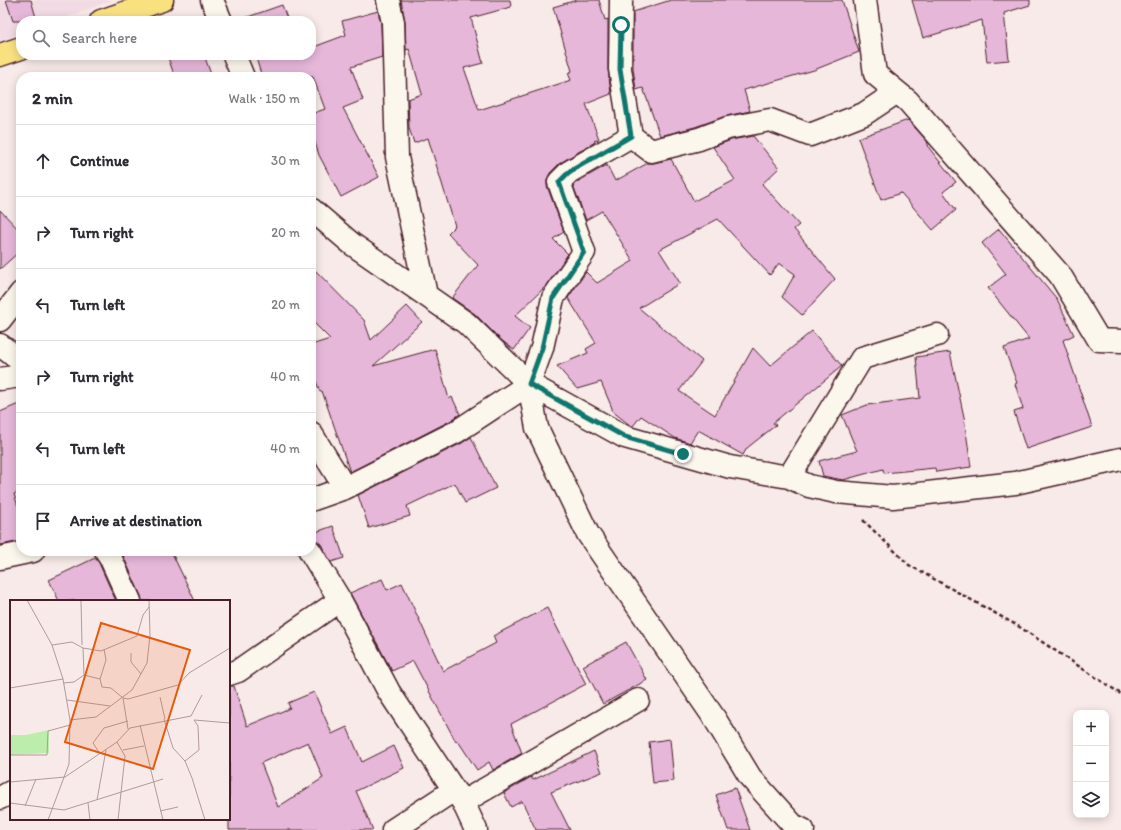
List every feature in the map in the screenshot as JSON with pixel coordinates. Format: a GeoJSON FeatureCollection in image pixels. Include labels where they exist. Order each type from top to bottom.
{"type":"FeatureCollection","features":[{"type":"Feature","properties":{"kind":"main road"},"geometry":{"type":"LineString","coordinates":[[116,16],[162,0]]}},
{"type":"Feature","properties":{"kind":"main road"},"geometry":{"type":"LineString","coordinates":[[0,55],[16,50]]}},
{"type":"Feature","properties":{"kind":"street"},"geometry":{"type":"LineString","coordinates":[[212,0],[219,16]]}},
{"type":"Feature","properties":{"kind":"street"},"geometry":{"type":"LineString","coordinates":[[388,0],[393,22],[397,157],[426,295]]}},
{"type":"Feature","properties":{"kind":"street"},"geometry":{"type":"LineString","coordinates":[[621,0],[620,69],[631,136],[651,151],[699,139],[728,128],[770,120],[810,135],[864,114],[897,92]]}},
{"type":"Feature","properties":{"kind":"street"},"geometry":{"type":"LineString","coordinates":[[865,0],[875,74],[908,100],[1060,275],[1099,340],[1121,341]]}},
{"type":"Feature","properties":{"kind":"street"},"geometry":{"type":"LineString","coordinates":[[236,60],[241,72]]}},
{"type":"Feature","properties":{"kind":"street"},"geometry":{"type":"LineString","coordinates":[[631,136],[569,172],[559,182],[584,252],[553,298],[542,348],[529,384],[537,428],[588,534],[715,719],[750,777],[792,825],[803,830]]}},
{"type":"Feature","properties":{"kind":"street"},"geometry":{"type":"LineString","coordinates":[[316,214],[352,244],[466,323],[529,384],[625,437],[730,467],[789,477],[809,486],[836,492],[893,496],[1008,484],[1121,459]]}},
{"type":"Feature","properties":{"kind":"street"},"geometry":{"type":"LineString","coordinates":[[0,320],[16,299]]}},
{"type":"Feature","properties":{"kind":"street"},"geometry":{"type":"LineString","coordinates":[[789,477],[862,358],[937,335]]}},
{"type":"Feature","properties":{"kind":"street"},"geometry":{"type":"LineString","coordinates":[[0,345],[16,357]]}},
{"type":"Feature","properties":{"kind":"street"},"geometry":{"type":"LineString","coordinates":[[0,379],[16,377]]}},
{"type":"Feature","properties":{"kind":"street"},"geometry":{"type":"LineString","coordinates":[[316,498],[345,488],[456,432],[529,384]]}},
{"type":"Feature","properties":{"kind":"street"},"geometry":{"type":"LineString","coordinates":[[316,441],[345,488]]}},
{"type":"Feature","properties":{"kind":"street"},"geometry":{"type":"LineString","coordinates":[[0,558],[16,555]]}},
{"type":"Feature","properties":{"kind":"street"},"geometry":{"type":"LineString","coordinates":[[109,556],[130,600]]}},
{"type":"Feature","properties":{"kind":"street"},"geometry":{"type":"LineString","coordinates":[[313,556],[340,600],[389,692],[458,796],[476,830]]}},
{"type":"Feature","properties":{"kind":"street"},"geometry":{"type":"LineString","coordinates":[[230,674],[238,671],[340,600]]}},
{"type":"Feature","properties":{"kind":"street"},"geometry":{"type":"LineString","coordinates":[[393,830],[638,700]]}},
{"type":"Feature","properties":{"kind":"street"},"geometry":{"type":"LineString","coordinates":[[0,798],[10,793]]}},
{"type":"Feature","properties":{"kind":"path"},"geometry":{"type":"LineString","coordinates":[[836,492],[909,565],[1018,626],[1121,694]]}},
{"type":"Feature","properties":{"kind":"shaded area"},"geometry":{"type":"Polygon","coordinates":[[[0,0],[113,0],[70,16],[16,16],[16,35],[0,41],[0,0]]]}},
{"type":"Feature","properties":{"kind":"building"},"geometry":{"type":"Polygon","coordinates":[[[6,0],[31,0],[36,16],[16,16],[16,21],[13,21],[6,0]]]}},
{"type":"Feature","properties":{"kind":"building"},"geometry":{"type":"Polygon","coordinates":[[[401,0],[510,0],[511,7],[471,18],[483,63],[464,68],[479,110],[571,80],[568,73],[572,71],[553,7],[577,0],[599,0],[605,20],[608,19],[608,69],[611,94],[586,104],[599,139],[560,163],[550,173],[547,180],[547,186],[564,232],[553,239],[568,254],[547,285],[515,316],[530,328],[514,350],[500,339],[475,314],[452,298],[478,265],[448,233],[455,226],[428,138],[414,143],[409,128],[408,99],[422,94],[409,49],[406,50],[405,21],[401,0]]]}},
{"type":"Feature","properties":{"kind":"building"},"geometry":{"type":"Polygon","coordinates":[[[671,0],[842,0],[859,52],[814,70],[744,90],[750,111],[726,116],[695,127],[660,136],[643,88],[636,90],[633,68],[633,12],[671,0]]]}},
{"type":"Feature","properties":{"kind":"building"},"geometry":{"type":"Polygon","coordinates":[[[912,0],[1030,0],[1030,5],[1004,13],[1009,60],[987,62],[982,20],[923,38],[912,0]]]}},
{"type":"Feature","properties":{"kind":"building"},"geometry":{"type":"Polygon","coordinates":[[[282,5],[286,16],[251,16],[282,5]]]}},
{"type":"Feature","properties":{"kind":"building"},"geometry":{"type":"Polygon","coordinates":[[[378,11],[381,24],[382,57],[351,67],[363,100],[343,108],[379,177],[341,197],[319,155],[316,146],[316,112],[325,109],[316,85],[316,72],[260,72],[257,60],[316,60],[316,46],[346,35],[342,21],[378,11]]]}},
{"type":"Feature","properties":{"kind":"building"},"geometry":{"type":"Polygon","coordinates":[[[169,60],[206,60],[210,72],[173,72],[169,60]]]}},
{"type":"Feature","properties":{"kind":"building"},"geometry":{"type":"Polygon","coordinates":[[[908,120],[927,141],[929,148],[956,182],[943,192],[956,210],[933,230],[901,193],[881,200],[858,138],[908,120]]]}},
{"type":"Feature","properties":{"kind":"building"},"geometry":{"type":"Polygon","coordinates":[[[753,136],[779,168],[762,184],[799,225],[794,229],[835,279],[802,315],[782,297],[795,274],[779,263],[770,275],[718,219],[659,250],[680,283],[639,308],[702,361],[679,391],[715,415],[753,348],[770,366],[812,331],[842,366],[773,423],[776,425],[747,448],[743,455],[698,430],[690,443],[675,438],[641,416],[633,426],[631,426],[612,411],[601,382],[577,389],[557,366],[588,353],[586,349],[596,343],[568,298],[586,272],[597,283],[633,261],[602,211],[586,220],[573,185],[607,165],[615,181],[648,163],[671,159],[694,201],[735,180],[713,147],[731,140],[753,136]]]}},
{"type":"Feature","properties":{"kind":"building"},"geometry":{"type":"Polygon","coordinates":[[[0,210],[16,227],[16,255],[0,269],[0,210]]]}},
{"type":"Feature","properties":{"kind":"building"},"geometry":{"type":"Polygon","coordinates":[[[999,229],[1057,299],[1074,335],[1063,340],[1092,427],[1026,449],[1014,412],[1023,409],[1015,384],[1017,383],[1004,348],[1029,339],[988,288],[1006,274],[982,243],[999,229]]]}},
{"type":"Feature","properties":{"kind":"building"},"geometry":{"type":"Polygon","coordinates":[[[316,271],[364,320],[371,340],[407,306],[422,322],[373,366],[435,349],[449,399],[452,397],[460,414],[450,421],[350,472],[322,391],[320,392],[316,381],[316,343],[330,339],[316,325],[316,271]]]}},
{"type":"Feature","properties":{"kind":"building"},"geometry":{"type":"Polygon","coordinates":[[[950,352],[964,417],[971,467],[936,472],[935,468],[884,473],[883,469],[843,480],[823,476],[819,461],[857,451],[842,415],[867,405],[920,398],[916,357],[950,352]]]}},
{"type":"Feature","properties":{"kind":"building"},"geometry":{"type":"Polygon","coordinates":[[[16,405],[16,493],[14,494],[16,500],[16,542],[0,545],[0,412],[16,405]]]}},
{"type":"Feature","properties":{"kind":"building"},"geometry":{"type":"Polygon","coordinates":[[[471,437],[496,488],[465,503],[455,483],[407,506],[410,516],[369,528],[358,495],[462,443],[471,437]]]}},
{"type":"Feature","properties":{"kind":"building"},"geometry":{"type":"Polygon","coordinates":[[[333,526],[344,558],[331,562],[321,544],[316,541],[316,532],[333,526]]]}},
{"type":"Feature","properties":{"kind":"building"},"geometry":{"type":"Polygon","coordinates":[[[123,556],[173,556],[195,600],[142,600],[123,556]]]}},
{"type":"Feature","properties":{"kind":"building"},"geometry":{"type":"Polygon","coordinates":[[[95,558],[99,563],[116,600],[59,600],[49,580],[95,558]]]}},
{"type":"Feature","properties":{"kind":"building"},"geometry":{"type":"Polygon","coordinates":[[[382,579],[387,590],[402,583],[443,671],[496,643],[493,636],[547,608],[586,684],[511,724],[522,753],[493,770],[489,762],[477,770],[458,741],[456,742],[413,661],[392,671],[350,593],[382,579]]]}},
{"type":"Feature","properties":{"kind":"building"},"geometry":{"type":"Polygon","coordinates":[[[626,642],[647,680],[603,704],[583,666],[626,642]]]}},
{"type":"Feature","properties":{"kind":"building"},"geometry":{"type":"Polygon","coordinates":[[[230,686],[234,686],[247,726],[290,708],[288,703],[314,692],[332,734],[347,727],[362,762],[394,746],[404,768],[356,791],[373,830],[229,830],[230,686]],[[308,742],[261,763],[278,807],[323,778],[308,742]]]}},
{"type":"Feature","properties":{"kind":"building"},"geometry":{"type":"Polygon","coordinates":[[[670,739],[674,781],[653,783],[649,742],[670,739]]]}},
{"type":"Feature","properties":{"kind":"building"},"geometry":{"type":"Polygon","coordinates":[[[594,751],[602,772],[551,792],[570,830],[536,830],[522,801],[511,807],[504,793],[531,777],[533,780],[594,751]]]}},
{"type":"Feature","properties":{"kind":"building"},"geometry":{"type":"Polygon","coordinates":[[[735,788],[750,830],[728,830],[716,795],[735,788]]]}},
{"type":"Feature","properties":{"kind":"route"},"geometry":{"type":"LineString","coordinates":[[621,25],[620,69],[631,136],[569,172],[559,182],[584,252],[553,298],[542,348],[529,384],[625,437],[683,454]]}}]}
